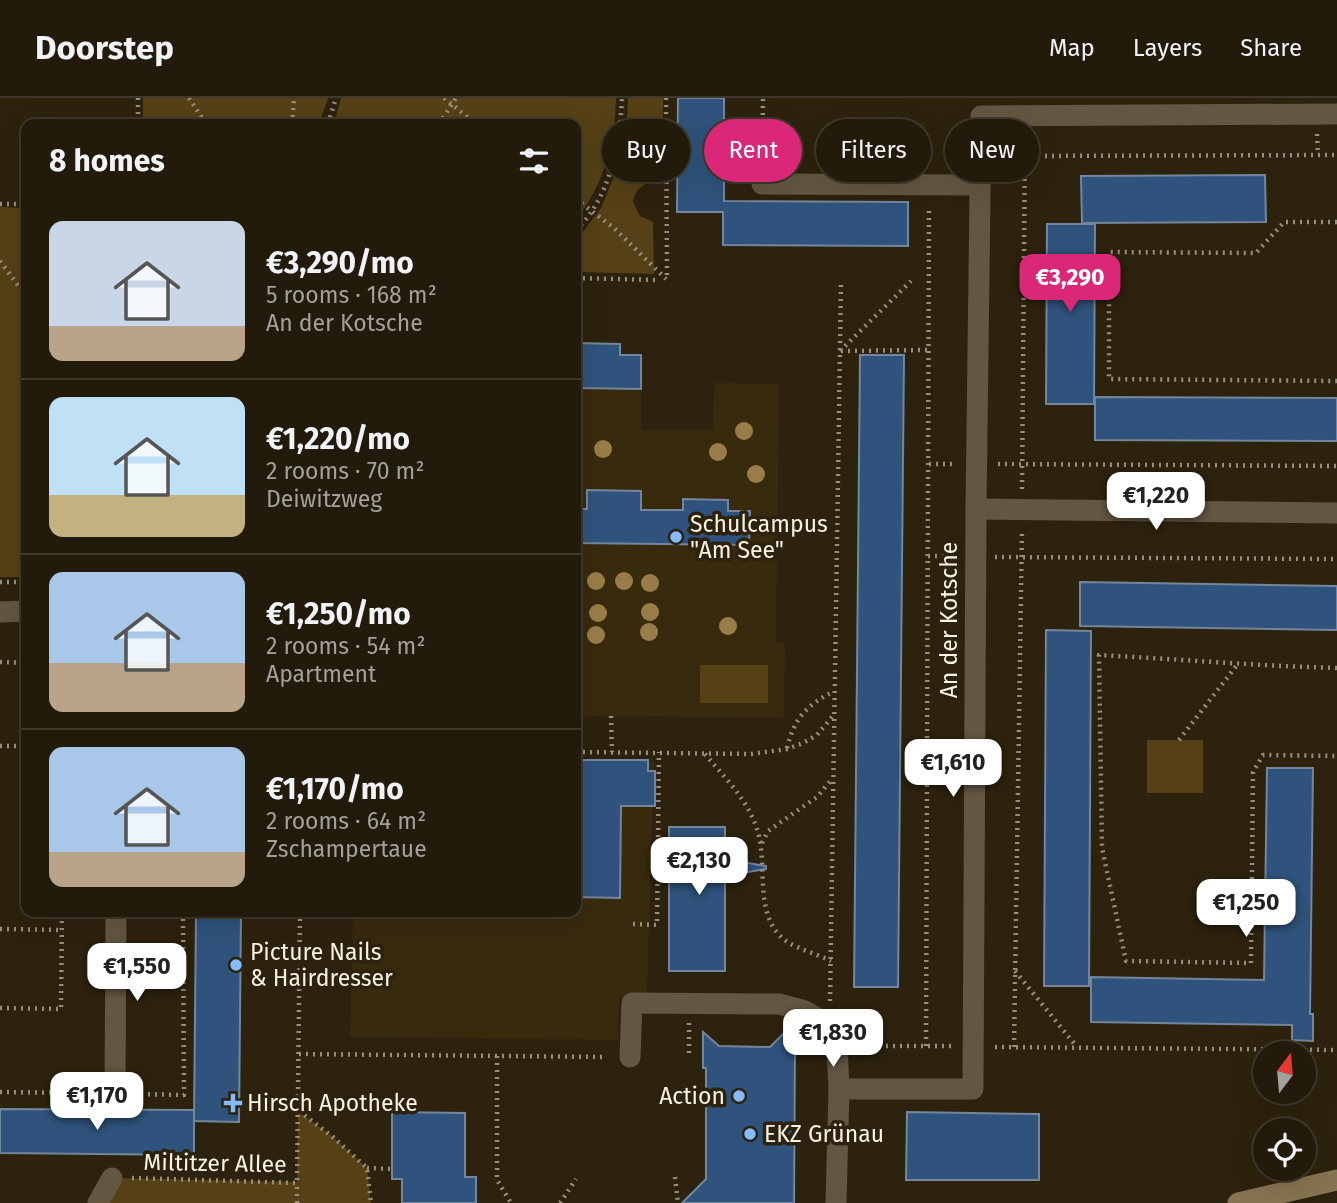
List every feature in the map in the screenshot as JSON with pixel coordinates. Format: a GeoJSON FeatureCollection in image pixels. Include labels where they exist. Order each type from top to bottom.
{"type":"FeatureCollection","features":[{"type":"Feature","properties":{"kind":"main road"},"geometry":{"type":"LineString","coordinates":[[1238,1203],[1337,1180]]}},
{"type":"Feature","properties":{"kind":"street","name":"An der Kotsche"},"geometry":{"type":"LineString","coordinates":[[839,1089],[973,1089],[975,557],[981,116],[1337,114]]}},
{"type":"Feature","properties":{"kind":"street"},"geometry":{"type":"LineString","coordinates":[[762,184],[980,185]]}},
{"type":"Feature","properties":{"kind":"street"},"geometry":{"type":"LineString","coordinates":[[976,509],[1337,513]]}},
{"type":"Feature","properties":{"kind":"street"},"geometry":{"type":"LineString","coordinates":[[0,612],[21,611]]}},
{"type":"Feature","properties":{"kind":"street"},"geometry":{"type":"LineString","coordinates":[[115,1093],[116,917]]}},
{"type":"Feature","properties":{"kind":"street"},"geometry":{"type":"LineString","coordinates":[[630,1057],[632,1003],[779,1004],[805,1011],[826,1023],[837,1046],[839,1089],[836,1203]]}},
{"type":"Feature","properties":{"kind":"street"},"geometry":{"type":"LineString","coordinates":[[98,1203],[112,1178]]}},
{"type":"Feature","properties":{"kind":"path"},"geometry":{"type":"LineString","coordinates":[[138,98],[138,119]]}},
{"type":"Feature","properties":{"kind":"path"},"geometry":{"type":"LineString","coordinates":[[189,98],[203,119]]}},
{"type":"Feature","properties":{"kind":"path"},"geometry":{"type":"LineString","coordinates":[[292,119],[294,98]]}},
{"type":"Feature","properties":{"kind":"path"},"geometry":{"type":"LineString","coordinates":[[330,119],[336,98]]}},
{"type":"Feature","properties":{"kind":"path"},"geometry":{"type":"LineString","coordinates":[[444,98],[470,119]]}},
{"type":"Feature","properties":{"kind":"path"},"geometry":{"type":"LineString","coordinates":[[442,119],[456,98]]}},
{"type":"Feature","properties":{"kind":"path"},"geometry":{"type":"LineString","coordinates":[[581,224],[591,211],[611,167],[621,118],[622,98]]}},
{"type":"Feature","properties":{"kind":"path"},"geometry":{"type":"LineString","coordinates":[[581,203],[614,228],[667,280],[666,98]]}},
{"type":"Feature","properties":{"kind":"path"},"geometry":{"type":"LineString","coordinates":[[762,184],[763,98]]}},
{"type":"Feature","properties":{"kind":"path"},"geometry":{"type":"LineString","coordinates":[[1039,156],[1337,155]]}},
{"type":"Feature","properties":{"kind":"path"},"geometry":{"type":"LineString","coordinates":[[1014,1047],[1024,182]]}},
{"type":"Feature","properties":{"kind":"path"},"geometry":{"type":"LineString","coordinates":[[926,1046],[930,184]]}},
{"type":"Feature","properties":{"kind":"path"},"geometry":{"type":"LineString","coordinates":[[0,204],[21,204]]}},
{"type":"Feature","properties":{"kind":"path"},"geometry":{"type":"LineString","coordinates":[[1337,222],[1284,222],[1256,253],[1109,252],[1109,379],[1337,381]]}},
{"type":"Feature","properties":{"kind":"path"},"geometry":{"type":"LineString","coordinates":[[0,261],[21,289]]}},
{"type":"Feature","properties":{"kind":"path"},"geometry":{"type":"LineString","coordinates":[[581,278],[657,280]]}},
{"type":"Feature","properties":{"kind":"path"},"geometry":{"type":"LineString","coordinates":[[826,1023],[830,1009],[831,961],[841,281]]}},
{"type":"Feature","properties":{"kind":"path"},"geometry":{"type":"LineString","coordinates":[[840,351],[911,281]]}},
{"type":"Feature","properties":{"kind":"path"},"geometry":{"type":"LineString","coordinates":[[840,351],[928,350]]}},
{"type":"Feature","properties":{"kind":"path"},"geometry":{"type":"LineString","coordinates":[[929,464],[1337,466]]}},
{"type":"Feature","properties":{"kind":"path"},"geometry":{"type":"LineString","coordinates":[[928,556],[1337,559]]}},
{"type":"Feature","properties":{"kind":"path"},"geometry":{"type":"LineString","coordinates":[[0,582],[21,582]]}},
{"type":"Feature","properties":{"kind":"path"},"geometry":{"type":"LineString","coordinates":[[1337,667],[1237,665],[1192,659],[1099,655],[1102,848],[1126,961],[1251,963],[1253,772],[1263,755],[1337,755]]}},
{"type":"Feature","properties":{"kind":"path"},"geometry":{"type":"LineString","coordinates":[[0,662],[21,663]]}},
{"type":"Feature","properties":{"kind":"path"},"geometry":{"type":"LineString","coordinates":[[1179,740],[1237,665]]}},
{"type":"Feature","properties":{"kind":"path"},"geometry":{"type":"LineString","coordinates":[[787,749],[791,733],[807,708],[834,691]]}},
{"type":"Feature","properties":{"kind":"path"},"geometry":{"type":"LineString","coordinates":[[611,716],[612,752]]}},
{"type":"Feature","properties":{"kind":"path"},"geometry":{"type":"LineString","coordinates":[[581,752],[751,754],[787,749],[817,735],[833,716]]}},
{"type":"Feature","properties":{"kind":"path"},"geometry":{"type":"LineString","coordinates":[[0,746],[21,746]]}},
{"type":"Feature","properties":{"kind":"path"},"geometry":{"type":"LineString","coordinates":[[633,924],[657,925],[659,752]]}},
{"type":"Feature","properties":{"kind":"path"},"geometry":{"type":"LineString","coordinates":[[704,753],[747,805],[762,843],[768,920],[786,940],[831,961]]}},
{"type":"Feature","properties":{"kind":"path"},"geometry":{"type":"LineString","coordinates":[[762,843],[768,831],[817,797],[833,778]]}},
{"type":"Feature","properties":{"kind":"path"},"geometry":{"type":"LineString","coordinates":[[0,1008],[61,1009],[62,917]]}},
{"type":"Feature","properties":{"kind":"path","name":"Miltitzer Allee"},"geometry":{"type":"LineString","coordinates":[[112,1178],[298,1182],[300,917]]}},
{"type":"Feature","properties":{"kind":"path"},"geometry":{"type":"LineString","coordinates":[[0,929],[62,930]]}},
{"type":"Feature","properties":{"kind":"path"},"geometry":{"type":"LineString","coordinates":[[1015,970],[1077,1047]]}},
{"type":"Feature","properties":{"kind":"path"},"geometry":{"type":"LineString","coordinates":[[854,1046],[1337,1050]]}},
{"type":"Feature","properties":{"kind":"path"},"geometry":{"type":"LineString","coordinates":[[299,1054],[607,1056]]}},
{"type":"Feature","properties":{"kind":"path"},"geometry":{"type":"LineString","coordinates":[[497,1056],[497,1180],[511,1203]]}},
{"type":"Feature","properties":{"kind":"path"},"geometry":{"type":"LineString","coordinates":[[298,1111],[366,1168],[392,1169]]}},
{"type":"Feature","properties":{"kind":"path"},"geometry":{"type":"LineString","coordinates":[[366,1168],[370,1203]]}},
{"type":"Feature","properties":{"kind":"path"},"geometry":{"type":"LineString","coordinates":[[675,1177],[678,1203]]}},
{"type":"Feature","properties":{"kind":"path"},"geometry":{"type":"LineString","coordinates":[[560,1203],[576,1179]]}},
{"type":"Feature","properties":{"kind":"path"},"geometry":{"type":"LineString","coordinates":[[297,1203],[298,1182]]}},
{"type":"Feature","properties":{"kind":"shaded area"},"geometry":{"type":"Polygon","coordinates":[[[143,98],[328,98],[321,119],[143,119],[143,98]]]}},
{"type":"Feature","properties":{"kind":"shaded area"},"geometry":{"type":"Polygon","coordinates":[[[341,98],[616,98],[614,119],[602,119],[602,174],[581,213],[581,119],[335,119],[341,98]]]}},
{"type":"Feature","properties":{"kind":"shaded area"},"geometry":{"type":"Polygon","coordinates":[[[628,98],[663,98],[663,119],[627,119],[628,98]]]}},
{"type":"Feature","properties":{"kind":"shaded area"},"geometry":{"type":"Polygon","coordinates":[[[612,182],[662,182],[643,185],[637,191],[633,202],[640,216],[653,222],[654,274],[581,272],[581,234],[601,208],[612,182]]]}},
{"type":"Feature","properties":{"kind":"shaded area"},"geometry":{"type":"Polygon","coordinates":[[[0,207],[21,208],[21,577],[0,577],[0,207]]]}},
{"type":"Feature","properties":{"kind":"shaded area","name":"Schulcampus \"Am See\""},"geometry":{"type":"Polygon","coordinates":[[[581,354],[641,355],[641,430],[713,430],[714,383],[779,384],[776,642],[785,643],[784,718],[581,716],[581,354]]]}},
{"type":"Feature","properties":{"kind":"shaded area"},"geometry":{"type":"Polygon","coordinates":[[[700,665],[768,665],[768,703],[700,703],[700,665]]]}},
{"type":"Feature","properties":{"kind":"shaded area"},"geometry":{"type":"Polygon","coordinates":[[[1147,740],[1203,740],[1203,793],[1147,793],[1147,740]]]}},
{"type":"Feature","properties":{"kind":"shaded area"},"geometry":{"type":"Polygon","coordinates":[[[581,760],[654,761],[647,991],[619,999],[618,1040],[350,1037],[353,917],[581,917],[581,760]]]}},
{"type":"Feature","properties":{"kind":"shaded area"},"geometry":{"type":"Polygon","coordinates":[[[298,1111],[333,1137],[367,1168],[371,1203],[98,1203],[112,1178],[297,1182],[298,1111]]]}},
{"type":"Feature","properties":{"kind":"building"},"geometry":{"type":"Polygon","coordinates":[[[678,98],[724,98],[724,119],[704,119],[704,182],[724,182],[724,201],[908,202],[908,246],[723,245],[723,212],[677,212],[677,182],[690,182],[690,119],[678,119],[678,98]]]}},
{"type":"Feature","properties":{"kind":"building"},"geometry":{"type":"Polygon","coordinates":[[[1265,175],[1266,222],[1082,223],[1081,176],[1265,175]]]}},
{"type":"Feature","properties":{"kind":"building"},"geometry":{"type":"Polygon","coordinates":[[[1047,224],[1095,224],[1094,404],[1046,404],[1047,224]]]}},
{"type":"Feature","properties":{"kind":"building"},"geometry":{"type":"Polygon","coordinates":[[[581,343],[620,344],[620,355],[641,355],[641,389],[581,388],[581,343]]]}},
{"type":"Feature","properties":{"kind":"building"},"geometry":{"type":"Polygon","coordinates":[[[860,355],[904,355],[898,987],[854,987],[860,355]]]}},
{"type":"Feature","properties":{"kind":"building"},"geometry":{"type":"Polygon","coordinates":[[[1095,397],[1337,398],[1337,441],[1095,440],[1095,397]]]}},
{"type":"Feature","properties":{"kind":"building"},"geometry":{"type":"Polygon","coordinates":[[[587,490],[641,491],[641,510],[683,510],[683,499],[728,500],[728,511],[750,511],[749,545],[581,543],[581,509],[587,509],[587,490]]]}},
{"type":"Feature","properties":{"kind":"building"},"geometry":{"type":"Polygon","coordinates":[[[1080,582],[1337,586],[1337,630],[1080,626],[1080,582]]]}},
{"type":"Feature","properties":{"kind":"building"},"geometry":{"type":"Polygon","coordinates":[[[1046,630],[1091,631],[1089,986],[1044,986],[1046,630]]]}},
{"type":"Feature","properties":{"kind":"building"},"geometry":{"type":"Polygon","coordinates":[[[581,760],[648,760],[648,771],[655,771],[655,806],[621,806],[620,898],[581,897],[581,760]]]}},
{"type":"Feature","properties":{"kind":"building"},"geometry":{"type":"Polygon","coordinates":[[[1267,768],[1313,768],[1310,1014],[1313,1014],[1313,1041],[1292,1040],[1292,1025],[1091,1022],[1091,977],[1264,980],[1267,768]]]}},
{"type":"Feature","properties":{"kind":"building"},"geometry":{"type":"Polygon","coordinates":[[[669,827],[725,827],[725,859],[766,866],[766,869],[725,876],[725,971],[669,971],[669,827]]]}},
{"type":"Feature","properties":{"kind":"building"},"geometry":{"type":"Polygon","coordinates":[[[196,917],[241,917],[239,1122],[194,1121],[196,917]]]}},
{"type":"Feature","properties":{"kind":"building","name":"EKZ Grünau"},"geometry":{"type":"Polygon","coordinates":[[[703,1032],[719,1046],[770,1047],[783,1034],[795,1047],[794,1203],[682,1203],[706,1179],[706,1068],[703,1068],[703,1032]]]}},
{"type":"Feature","properties":{"kind":"building"},"geometry":{"type":"Polygon","coordinates":[[[0,1109],[194,1110],[194,1155],[0,1153],[0,1109]]]}},
{"type":"Feature","properties":{"kind":"building"},"geometry":{"type":"Polygon","coordinates":[[[392,1112],[465,1113],[465,1177],[476,1177],[476,1203],[402,1203],[402,1179],[392,1179],[392,1112]]]}},
{"type":"Feature","properties":{"kind":"building"},"geometry":{"type":"Polygon","coordinates":[[[907,1112],[1039,1114],[1039,1180],[906,1180],[907,1112]]]}},
{"type":"Feature","properties":{"kind":"place","name":"Schulcampus \"Am See\""},"geometry":{"type":"Point","coordinates":[676,537]}},
{"type":"Feature","properties":{"kind":"place","name":"Picture Nails & Hairdresser"},"geometry":{"type":"Point","coordinates":[236,965]}},
{"type":"Feature","properties":{"kind":"place","name":"Action"},"geometry":{"type":"Point","coordinates":[739,1096]}},
{"type":"Feature","properties":{"kind":"place","name":"Hirsch Apotheke"},"geometry":{"type":"Point","coordinates":[233,1103]}},
{"type":"Feature","properties":{"kind":"place","name":"EKZ Grünau"},"geometry":{"type":"Point","coordinates":[750,1134]}}]}
